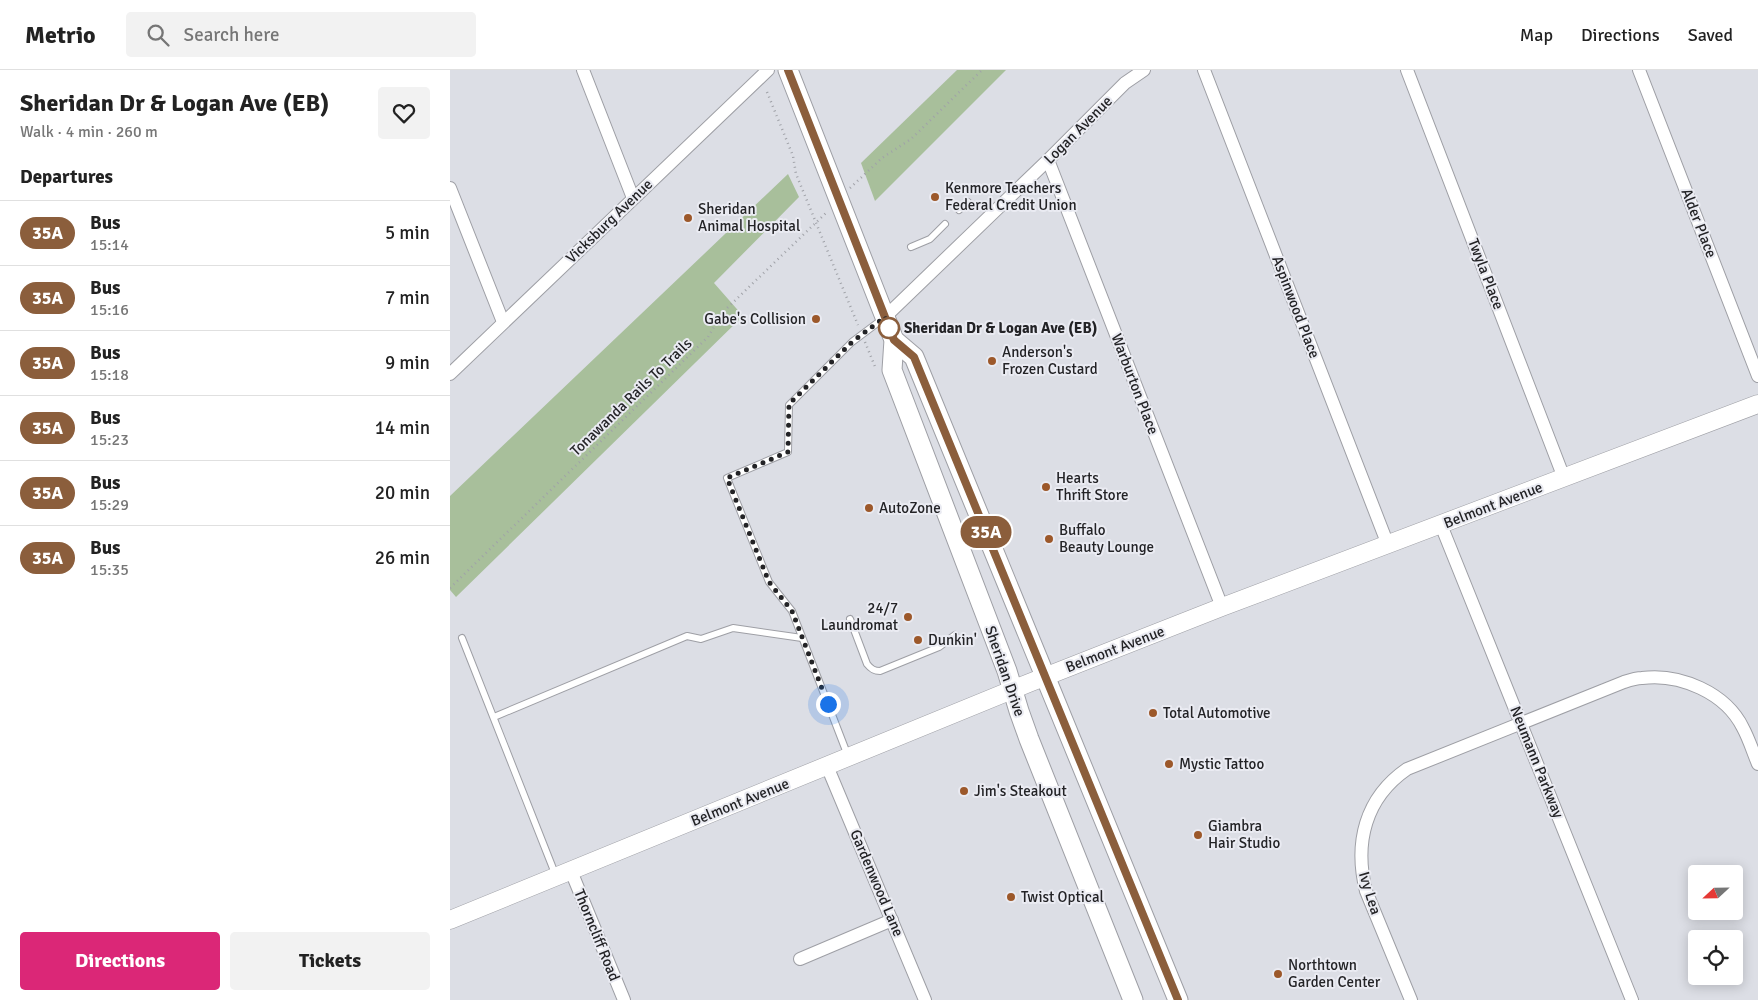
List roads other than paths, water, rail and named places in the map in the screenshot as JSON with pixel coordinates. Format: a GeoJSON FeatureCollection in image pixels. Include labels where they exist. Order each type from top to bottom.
{"type":"FeatureCollection","features":[{"type":"Feature","properties":{"kind":"main road","name":"Sheridan Drive"},"geometry":{"type":"LineString","coordinates":[[788,70],[894,340],[892,370],[962,550],[1039,763],[1133,1000]]}},
{"type":"Feature","properties":{"kind":"main road","name":"Sheridan Drive"},"geometry":{"type":"LineString","coordinates":[[894,340],[914,357],[1178,1000]]}},
{"type":"Feature","properties":{"kind":"street"},"geometry":{"type":"LineString","coordinates":[[583,70],[633,198]]}},
{"type":"Feature","properties":{"kind":"street","name":"Vicksburg Avenue"},"geometry":{"type":"LineString","coordinates":[[450,374],[768,70]]}},
{"type":"Feature","properties":{"kind":"street","name":"Logan Avenue"},"geometry":{"type":"LineString","coordinates":[[885,317],[1048,160],[1125,82],[1144,70]]}},
{"type":"Feature","properties":{"kind":"street","name":"Aspinwood Place"},"geometry":{"type":"LineString","coordinates":[[1204,70],[1388,545]]}},
{"type":"Feature","properties":{"kind":"street","name":"Twyla Place"},"geometry":{"type":"LineString","coordinates":[[1407,70],[1564,478]]}},
{"type":"Feature","properties":{"kind":"street","name":"Alder Place"},"geometry":{"type":"LineString","coordinates":[[1639,70],[1758,376]]}},
{"type":"Feature","properties":{"kind":"street","name":"Warburton Place"},"geometry":{"type":"LineString","coordinates":[[1048,160],[1222,607]]}},
{"type":"Feature","properties":{"kind":"street"},"geometry":{"type":"LineString","coordinates":[[450,188],[503,322]]}},
{"type":"Feature","properties":{"kind":"street","name":"Belmont Avenue"},"geometry":{"type":"LineString","coordinates":[[450,920],[1012,690],[1222,607],[1758,404]]}},
{"type":"Feature","properties":{"kind":"street","name":"Neumann Parkway"},"geometry":{"type":"LineString","coordinates":[[1441,525],[1632,1000]]}},
{"type":"Feature","properties":{"kind":"street","name":"Ivy Lea"},"geometry":{"type":"LineString","coordinates":[[1410,1000],[1366,891],[1361,855],[1368,819],[1384,789],[1394,778],[1407,769],[1624,682],[1643,678],[1663,678],[1687,682],[1703,689],[1720,701],[1734,714],[1743,727],[1758,764]]}},
{"type":"Feature","properties":{"kind":"street","name":"Gardenwood Lane"},"geometry":{"type":"LineString","coordinates":[[828,766],[925,1000]]}},
{"type":"Feature","properties":{"kind":"street","name":"Thorncliff Road"},"geometry":{"type":"LineString","coordinates":[[564,874],[624,1000]]}},
{"type":"Feature","properties":{"kind":"street"},"geometry":{"type":"LineString","coordinates":[[800,959],[892,920]]}},
{"type":"Feature","properties":{"kind":"lane"},"geometry":{"type":"LineString","coordinates":[[959,210],[968,202]]}},
{"type":"Feature","properties":{"kind":"lane"},"geometry":{"type":"LineString","coordinates":[[911,247],[930,239],[945,224]]}},
{"type":"Feature","properties":{"kind":"lane"},"geometry":{"type":"LineString","coordinates":[[849,757],[792,611],[769,582],[727,478],[788,452],[789,404],[852,342],[885,317]]}},
{"type":"Feature","properties":{"kind":"lane"},"geometry":{"type":"LineString","coordinates":[[850,619],[867,664],[870,669],[875,671],[880,671],[939,647],[955,635]]}},
{"type":"Feature","properties":{"kind":"lane"},"geometry":{"type":"LineString","coordinates":[[494,717],[687,636],[702,639],[733,628],[802,638]]}},
{"type":"Feature","properties":{"kind":"lane"},"geometry":{"type":"LineString","coordinates":[[462,638],[494,717],[564,874]]}},
{"type":"Feature","properties":{"kind":"place","name":"Kenmore Teachers Federal Credit Union"},"geometry":{"type":"Point","coordinates":[935,197]}},
{"type":"Feature","properties":{"kind":"place","name":"Sheridan Animal Hospital"},"geometry":{"type":"Point","coordinates":[688,218]}},
{"type":"Feature","properties":{"kind":"place","name":"Gabe's Collision"},"geometry":{"type":"Point","coordinates":[816,319]}},
{"type":"Feature","properties":{"kind":"place","name":"Sheridan Dr & Logan Ave (EB)"},"geometry":{"type":"Point","coordinates":[889,328]}},
{"type":"Feature","properties":{"kind":"place","name":"Anderson's Frozen Custard"},"geometry":{"type":"Point","coordinates":[992,361]}},
{"type":"Feature","properties":{"kind":"place","name":"Hearts Thrift Store"},"geometry":{"type":"Point","coordinates":[1046,487]}},
{"type":"Feature","properties":{"kind":"place","name":"AutoZone"},"geometry":{"type":"Point","coordinates":[869,508]}},
{"type":"Feature","properties":{"kind":"place","name":"Buffalo Beauty Lounge"},"geometry":{"type":"Point","coordinates":[1049,539]}},
{"type":"Feature","properties":{"kind":"place","name":"24/7 Laundromat"},"geometry":{"type":"Point","coordinates":[908,617]}},
{"type":"Feature","properties":{"kind":"place","name":"Dunkin'"},"geometry":{"type":"Point","coordinates":[918,640]}},
{"type":"Feature","properties":{"kind":"place","name":"Total Automotive"},"geometry":{"type":"Point","coordinates":[1153,713]}},
{"type":"Feature","properties":{"kind":"place","name":"Mystic Tattoo"},"geometry":{"type":"Point","coordinates":[1169,764]}},
{"type":"Feature","properties":{"kind":"place","name":"Jim's Steakout"},"geometry":{"type":"Point","coordinates":[964,791]}},
{"type":"Feature","properties":{"kind":"place","name":"Giambra Hair Studio"},"geometry":{"type":"Point","coordinates":[1198,835]}},
{"type":"Feature","properties":{"kind":"place","name":"Twist Optical"},"geometry":{"type":"Point","coordinates":[1011,897]}},
{"type":"Feature","properties":{"kind":"place","name":"Northtown Garden Center"},"geometry":{"type":"Point","coordinates":[1278,974]}}]}
